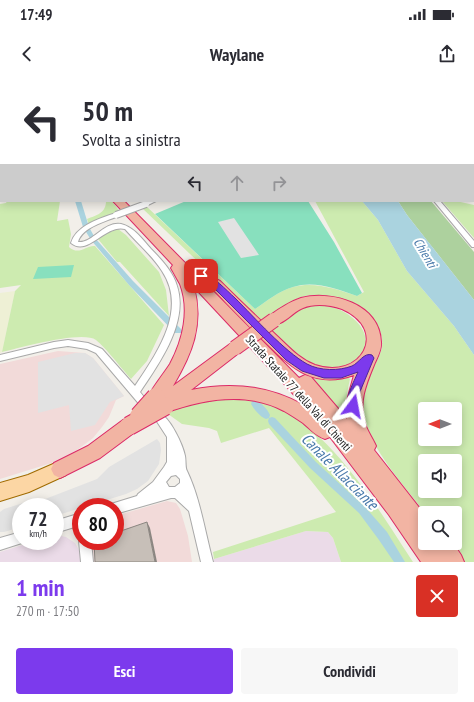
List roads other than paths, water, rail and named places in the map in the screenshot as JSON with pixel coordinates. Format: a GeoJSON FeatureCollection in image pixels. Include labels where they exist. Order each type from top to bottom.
{"type":"FeatureCollection","features":[{"type":"Feature","properties":{"kind":"highway","name":"Strada Statale 77 della Val di Chienti"},"geometry":{"type":"LineString","coordinates":[[120,205],[201,276],[260,335],[327,407],[381,472],[418,522]]}},
{"type":"Feature","properties":{"kind":"highway","name":"Strada Statale 77 della Val di Chienti"},"geometry":{"type":"LineString","coordinates":[[120,205],[294,383],[353,452],[396,508],[433,562]]}},
{"type":"Feature","properties":{"kind":"highway"},"geometry":{"type":"LineString","coordinates":[[120,205],[182,274],[190,300],[192,313],[190,328],[180,362],[157,405]]}},
{"type":"Feature","properties":{"kind":"highway"},"geometry":{"type":"LineString","coordinates":[[201,276],[215,284],[290,357],[306,368],[324,373],[341,373],[357,368],[369,358]]}},
{"type":"Feature","properties":{"kind":"highway"},"geometry":{"type":"LineString","coordinates":[[60,469],[94,452],[235,348],[294,307],[306,302],[327,300],[343,305],[359,314],[370,327],[374,345],[354,394],[353,406],[357,425],[368,448],[418,514]]}},
{"type":"Feature","properties":{"kind":"highway"},"geometry":{"type":"LineString","coordinates":[[157,405],[200,394],[236,392],[262,396],[282,402],[300,412],[321,427],[355,466],[388,510],[423,562]]}},
{"type":"Feature","properties":{"kind":"highway"},"geometry":{"type":"LineString","coordinates":[[438,550],[446,562]]}},
{"type":"Feature","properties":{"kind":"highway"},"geometry":{"type":"LineString","coordinates":[[445,550],[454,562]]}},
{"type":"Feature","properties":{"kind":"main road"},"geometry":{"type":"LineString","coordinates":[[0,501],[16,494],[60,469]]}},
{"type":"Feature","properties":{"kind":"main road"},"geometry":{"type":"LineString","coordinates":[[0,485],[60,469]]}},
{"type":"Feature","properties":{"kind":"main road"},"geometry":{"type":"LineString","coordinates":[[0,492],[44,477]]}},
{"type":"Feature","properties":{"kind":"street"},"geometry":{"type":"LineString","coordinates":[[135,393],[160,355],[175,317],[176,306],[172,282],[166,271],[146,248],[123,226],[111,228],[83,245],[75,243],[75,237],[120,205],[146,204],[151,202]]}},
{"type":"Feature","properties":{"kind":"street"},"geometry":{"type":"LineString","coordinates":[[438,202],[474,245]]}},
{"type":"Feature","properties":{"kind":"street"},"geometry":{"type":"LineString","coordinates":[[0,358],[54,345],[79,344],[88,346],[99,352],[135,393],[157,405],[181,455],[183,488],[173,493],[124,505]]}},
{"type":"Feature","properties":{"kind":"street"},"geometry":{"type":"LineString","coordinates":[[139,501],[150,492],[169,470],[172,454],[172,436]]}},
{"type":"Feature","properties":{"kind":"street"},"geometry":{"type":"LineString","coordinates":[[169,470],[175,469],[183,476],[194,509],[207,562]]}},
{"type":"Feature","properties":{"kind":"street"},"geometry":{"type":"LineString","coordinates":[[162,479],[164,490],[173,493],[194,509]]}},
{"type":"Feature","properties":{"kind":"street"},"geometry":{"type":"LineString","coordinates":[[0,544],[12,541]]}},
{"type":"Feature","properties":{"kind":"street"},"geometry":{"type":"LineString","coordinates":[[85,550],[86,562]]}},
{"type":"Feature","properties":{"kind":"water","name":"Chienti"},"geometry":{"type":"Polygon","coordinates":[[[363,202],[399,202],[407,215],[474,300],[474,355],[454,326],[407,271],[378,220],[363,202]]]}},
{"type":"Feature","properties":{"kind":"waterway","name":"Canale Allacciante"},"geometry":{"type":"LineString","coordinates":[[78,202],[86,227],[93,239],[131,283],[178,331]]}},
{"type":"Feature","properties":{"kind":"waterway","name":"Canale Allacciante"},"geometry":{"type":"LineString","coordinates":[[255,404],[266,415]]}},
{"type":"Feature","properties":{"kind":"waterway","name":"Canale Allacciante"},"geometry":{"type":"LineString","coordinates":[[272,421],[313,465],[362,510],[383,536],[400,562]]}}]}
